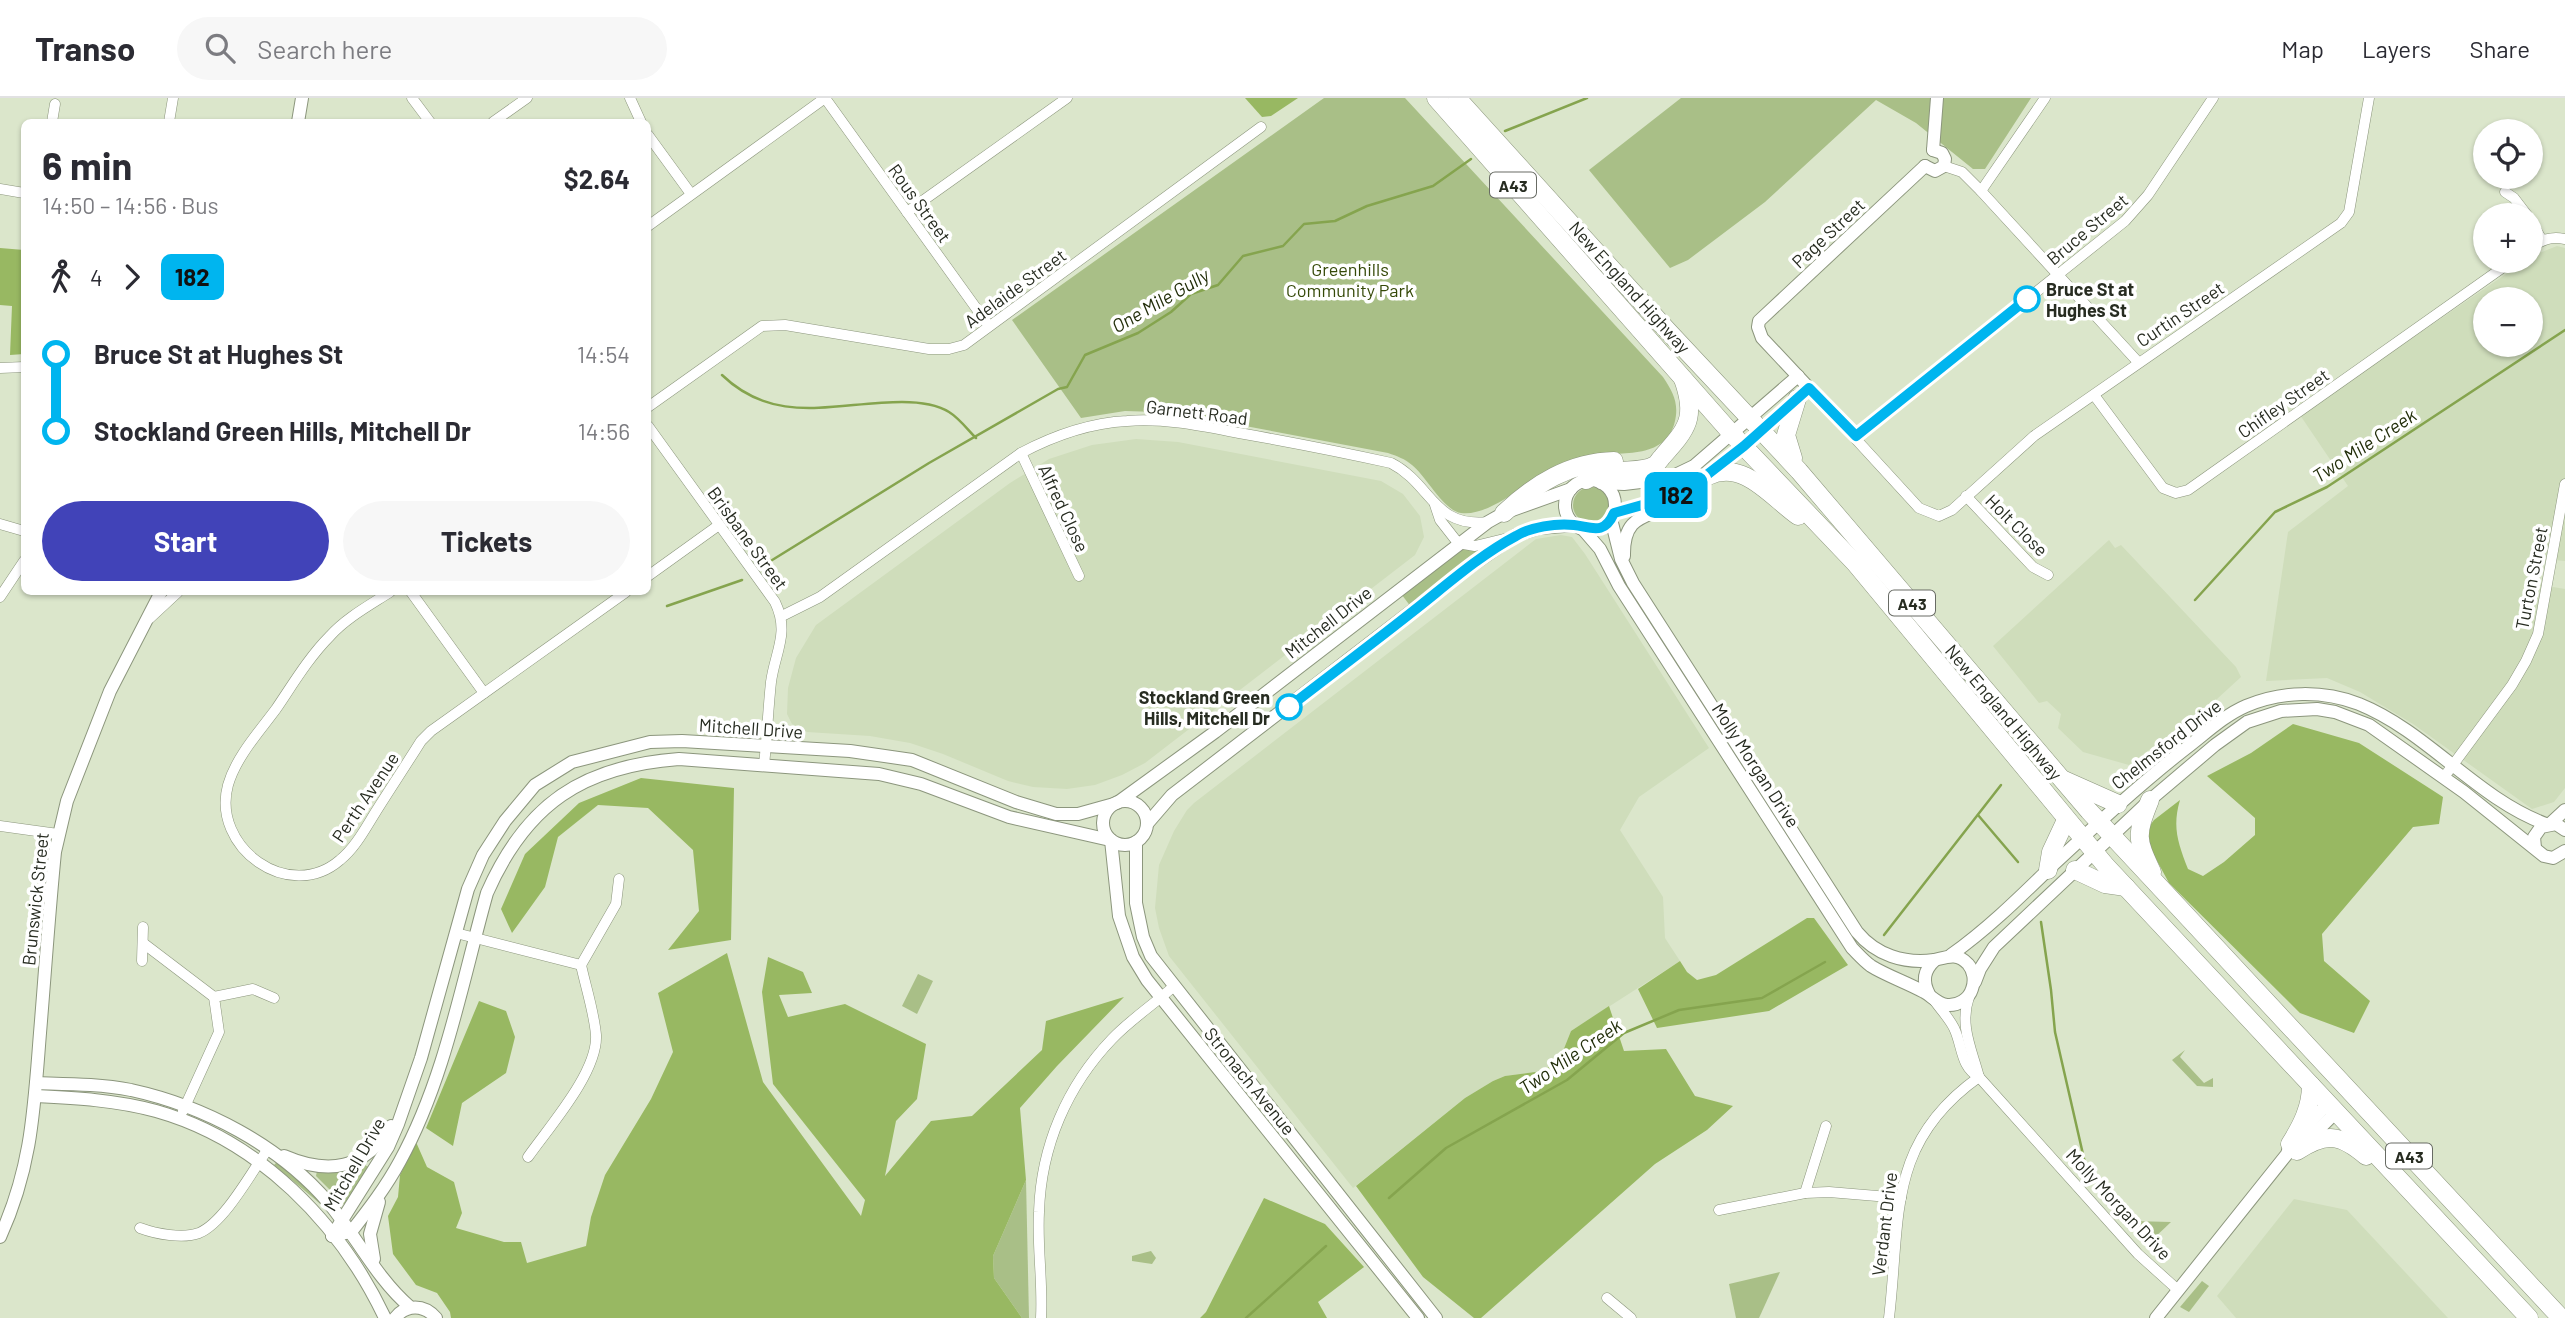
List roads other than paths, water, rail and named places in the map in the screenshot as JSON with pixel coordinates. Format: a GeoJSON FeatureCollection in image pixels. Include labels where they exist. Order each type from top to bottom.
{"type":"FeatureCollection","features":[{"type":"Feature","properties":{"kind":"highway","name":"New England Highway"},"geometry":{"type":"LineString","coordinates":[[1436,98],[1738,440],[1864,574],[2088,845],[2311,1084],[2334,1105],[2529,1318]]}},
{"type":"Feature","properties":{"kind":"highway","name":"New England Highway"},"geometry":{"type":"LineString","coordinates":[[1457,98],[1799,471],[2105,829],[2561,1318]]}},
{"type":"Feature","properties":{"kind":"highway"},"geometry":{"type":"LineString","coordinates":[[1586,484],[1599,473],[1656,465],[1677,443],[1687,422],[1688,398],[1680,372]]}},
{"type":"Feature","properties":{"kind":"highway"},"geometry":{"type":"LineString","coordinates":[[1799,471],[1786,435],[1803,393]]}},
{"type":"Feature","properties":{"kind":"highway"},"geometry":{"type":"LineString","coordinates":[[1496,517],[1537,485],[1571,468],[1587,463],[1642,460],[1662,456]]}},
{"type":"Feature","properties":{"kind":"highway"},"geometry":{"type":"LineString","coordinates":[[1708,476],[1724,470],[1738,472],[1830,538]]}},
{"type":"Feature","properties":{"kind":"highway"},"geometry":{"type":"LineString","coordinates":[[2060,779],[2118,804]]}},
{"type":"Feature","properties":{"kind":"highway"},"geometry":{"type":"LineString","coordinates":[[2150,800],[2141,822],[2138,839],[2161,890]]}},
{"type":"Feature","properties":{"kind":"highway"},"geometry":{"type":"LineString","coordinates":[[2048,870],[2051,852],[2066,820]]}},
{"type":"Feature","properties":{"kind":"highway"},"geometry":{"type":"LineString","coordinates":[[2075,870],[2105,884],[2126,887]]}},
{"type":"Feature","properties":{"kind":"highway"},"geometry":{"type":"LineString","coordinates":[[2279,1016],[2330,1085],[2334,1105],[2351,1109],[2441,1190]]}},
{"type":"Feature","properties":{"kind":"highway"},"geometry":{"type":"LineString","coordinates":[[2291,1149],[2307,1111],[2311,1084]]}},
{"type":"Feature","properties":{"kind":"highway"},"geometry":{"type":"LineString","coordinates":[[2291,1149],[2317,1140],[2341,1138],[2430,1210]]}},
{"type":"Feature","properties":{"kind":"main road"},"geometry":{"type":"LineString","coordinates":[[298,119],[302,98]]}},
{"type":"Feature","properties":{"kind":"main road"},"geometry":{"type":"LineString","coordinates":[[1933,150],[1942,153],[1945,159],[1944,166],[1935,171],[1925,166],[1925,156],[1933,150],[1937,98]]}},
{"type":"Feature","properties":{"kind":"main road","name":"Page Street"},"geometry":{"type":"LineString","coordinates":[[1798,376],[1762,338],[1758,327],[1763,317],[1925,166]]}},
{"type":"Feature","properties":{"kind":"main road"},"geometry":{"type":"LineString","coordinates":[[1798,376],[1803,393]]}},
{"type":"Feature","properties":{"kind":"main road","name":"Mitchell Drive"},"geometry":{"type":"LineString","coordinates":[[1613,516],[1667,498],[1708,476],[1798,376]]}},
{"type":"Feature","properties":{"kind":"main road","name":"Mitchell Drive"},"geometry":{"type":"LineString","coordinates":[[1756,423],[1803,393]]}},
{"type":"Feature","properties":{"kind":"main road","name":"Mitchell Drive"},"geometry":{"type":"LineString","coordinates":[[332,1236],[388,1147],[409,1095],[468,889],[483,855],[505,821],[535,785],[572,762],[650,742],[682,741],[850,751],[912,760],[1016,802],[1056,814],[1078,814],[1116,804],[1215,732],[1458,543],[1496,517],[1586,484],[1642,483],[1669,478],[1738,440]]}},
{"type":"Feature","properties":{"kind":"main road"},"geometry":{"type":"LineString","coordinates":[[1147,824],[1144,812],[1130,802],[1116,804],[1106,813],[1103,821],[1105,833],[1111,840],[1124,845],[1136,842],[1165,802],[1182,787],[1461,573],[1516,536],[1539,528],[1601,527],[1613,516],[1612,493],[1586,484],[1565,505],[1567,515],[1578,526]]}},
{"type":"Feature","properties":{"kind":"main road"},"geometry":{"type":"LineString","coordinates":[[1626,571],[1626,531],[1633,522],[1675,504],[1690,488]]}},
{"type":"Feature","properties":{"kind":"main road","name":"Molly Morgan Drive"},"geometry":{"type":"LineString","coordinates":[[1613,516],[1617,547],[1626,571],[1857,932],[1866,942],[1888,956],[1900,959],[1936,960],[1951,955]]}},
{"type":"Feature","properties":{"kind":"main road","name":"Molly Morgan Drive"},"geometry":{"type":"LineString","coordinates":[[1578,526],[1601,549],[1619,586],[1852,948],[1873,967],[1932,997]]}},
{"type":"Feature","properties":{"kind":"main road"},"geometry":{"type":"LineString","coordinates":[[142,626],[159,595]]}},
{"type":"Feature","properties":{"kind":"main road","name":"Brunswick Street"},"geometry":{"type":"LineString","coordinates":[[0,1237],[27,1162],[58,834],[67,801],[110,691],[142,626]]}},
{"type":"Feature","properties":{"kind":"main road","name":"Chelmsford Drive"},"geometry":{"type":"LineString","coordinates":[[1972,990],[1980,969],[1994,947],[2075,870],[2088,845],[2105,829],[2118,804],[2228,716],[2260,701],[2294,694],[2329,695],[2362,705],[2402,729],[2508,806],[2526,817],[2565,830]]}},
{"type":"Feature","properties":{"kind":"main road","name":"Chelmsford Drive"},"geometry":{"type":"LineString","coordinates":[[1951,955],[1981,933],[2048,870],[2150,800],[2215,745],[2247,722],[2264,715],[2299,709],[2335,712],[2369,725],[2444,777],[2544,856],[2553,858]]}},
{"type":"Feature","properties":{"kind":"main road","name":"Mitchell Drive"},"geometry":{"type":"LineString","coordinates":[[332,1236],[351,1232],[387,1182],[412,1138],[435,1080],[487,892],[499,865],[518,835],[563,793],[591,778],[647,761],[679,759],[852,771],[904,779],[1009,817],[1111,840]]}},
{"type":"Feature","properties":{"kind":"main road"},"geometry":{"type":"LineString","coordinates":[[2535,848],[2534,837],[2537,831],[2565,810]]}},
{"type":"Feature","properties":{"kind":"main road","name":"Stronach Avenue"},"geometry":{"type":"LineString","coordinates":[[1111,840],[1117,905],[1124,935],[1133,957],[1160,998],[1418,1318]]}},
{"type":"Feature","properties":{"kind":"main road","name":"Stronach Avenue"},"geometry":{"type":"LineString","coordinates":[[1136,842],[1136,903],[1143,937],[1151,956],[1436,1318]]}},
{"type":"Feature","properties":{"kind":"main road"},"geometry":{"type":"LineString","coordinates":[[2565,851],[2553,858],[2565,866]]}},
{"type":"Feature","properties":{"kind":"main road"},"geometry":{"type":"LineString","coordinates":[[1936,960],[1926,972],[1925,987],[1941,1004],[1957,1004],[1972,990],[1974,977],[1967,962],[1951,955]]}},
{"type":"Feature","properties":{"kind":"main road"},"geometry":{"type":"LineString","coordinates":[[35,1090],[105,1086],[131,1090],[211,1117],[268,1149],[314,1166],[339,1166],[354,1162],[378,1144],[409,1095]]}},
{"type":"Feature","properties":{"kind":"main road"},"geometry":{"type":"LineString","coordinates":[[35,1090],[129,1104],[180,1119],[215,1135],[259,1161],[293,1189],[332,1236],[370,1288],[385,1318]]}},
{"type":"Feature","properties":{"kind":"main road"},"geometry":{"type":"LineString","coordinates":[[2157,1318],[2291,1149],[2334,1105]]}},
{"type":"Feature","properties":{"kind":"main road"},"geometry":{"type":"LineString","coordinates":[[268,1149],[307,1181],[342,1219],[391,1289],[410,1307]]}},
{"type":"Feature","properties":{"kind":"main road"},"geometry":{"type":"LineString","coordinates":[[376,1267],[370,1234],[387,1182]]}},
{"type":"Feature","properties":{"kind":"main road"},"geometry":{"type":"LineString","coordinates":[[395,1318],[410,1307],[423,1308],[436,1318]]}},
{"type":"Feature","properties":{"kind":"street"},"geometry":{"type":"LineString","coordinates":[[170,119],[173,98]]}},
{"type":"Feature","properties":{"kind":"street"},"geometry":{"type":"LineString","coordinates":[[412,98],[428,119]]}},
{"type":"Feature","properties":{"kind":"street"},"geometry":{"type":"LineString","coordinates":[[497,119],[527,98]]}},
{"type":"Feature","properties":{"kind":"street"},"geometry":{"type":"LineString","coordinates":[[630,98],[640,119]]}},
{"type":"Feature","properties":{"kind":"street"},"geometry":{"type":"LineString","coordinates":[[651,224],[825,98]]}},
{"type":"Feature","properties":{"kind":"street","name":"Rous Street"},"geometry":{"type":"LineString","coordinates":[[825,98],[989,326]]}},
{"type":"Feature","properties":{"kind":"street"},"geometry":{"type":"LineString","coordinates":[[907,212],[1067,98]]}},
{"type":"Feature","properties":{"kind":"street"},"geometry":{"type":"LineString","coordinates":[[1981,191],[2045,98]]}},
{"type":"Feature","properties":{"kind":"street","name":"Bruce Street"},"geometry":{"type":"LineString","coordinates":[[1856,436],[2125,221],[2137,209],[2213,98]]}},
{"type":"Feature","properties":{"kind":"street","name":"Curtin Street"},"geometry":{"type":"LineString","coordinates":[[1856,436],[1919,508],[1939,516],[1952,510],[2034,436],[2341,223],[2349,212],[2369,98]]}},
{"type":"Feature","properties":{"kind":"street"},"geometry":{"type":"LineString","coordinates":[[52,119],[55,104]]}},
{"type":"Feature","properties":{"kind":"street","name":"Adelaide Street"},"geometry":{"type":"LineString","coordinates":[[651,405],[762,326],[785,325],[929,349],[949,349],[964,345],[1261,127]]}},
{"type":"Feature","properties":{"kind":"street"},"geometry":{"type":"LineString","coordinates":[[651,139],[691,194]]}},
{"type":"Feature","properties":{"kind":"street"},"geometry":{"type":"LineString","coordinates":[[1944,166],[1962,172],[1981,191],[2138,362]]}},
{"type":"Feature","properties":{"kind":"street"},"geometry":{"type":"LineString","coordinates":[[0,189],[21,192]]}},
{"type":"Feature","properties":{"kind":"street"},"geometry":{"type":"LineString","coordinates":[[2505,192],[2518,203]]}},
{"type":"Feature","properties":{"kind":"street"},"geometry":{"type":"LineString","coordinates":[[2543,240],[2554,237],[2565,239]]}},
{"type":"Feature","properties":{"kind":"street","name":"Chifley Street"},"geometry":{"type":"LineString","coordinates":[[2094,394],[2163,488],[2176,492],[2188,490],[2495,273]]}},
{"type":"Feature","properties":{"kind":"street"},"geometry":{"type":"LineString","coordinates":[[0,368],[21,367]]}},
{"type":"Feature","properties":{"kind":"street"},"geometry":{"type":"LineString","coordinates":[[1803,393],[1856,436]]}},
{"type":"Feature","properties":{"kind":"street","name":"Garnett Road"},"geometry":{"type":"LineString","coordinates":[[782,616],[820,597],[1021,453],[1051,437],[1085,427],[1126,421],[1156,420],[1276,439],[1391,463],[1405,470],[1435,504],[1457,520],[1465,523],[1496,517]]}},
{"type":"Feature","properties":{"kind":"street","name":"Brisbane Street"},"geometry":{"type":"LineString","coordinates":[[651,430],[775,602],[782,616],[781,642],[772,673],[764,765]]}},
{"type":"Feature","properties":{"kind":"street","name":"Alfred Close"},"geometry":{"type":"LineString","coordinates":[[1021,453],[1079,576]]}},
{"type":"Feature","properties":{"kind":"street","name":"Turton Street"},"geometry":{"type":"LineString","coordinates":[[2444,777],[2512,685],[2538,634],[2565,484]]}},
{"type":"Feature","properties":{"kind":"street","name":"Holt Close"},"geometry":{"type":"LineString","coordinates":[[1966,496],[2033,567],[2048,575]]}},
{"type":"Feature","properties":{"kind":"street","name":"Garnett Road"},"geometry":{"type":"LineString","coordinates":[[1435,504],[1440,520],[1458,543]]}},
{"type":"Feature","properties":{"kind":"street"},"geometry":{"type":"LineString","coordinates":[[0,524],[21,530]]}},
{"type":"Feature","properties":{"kind":"street"},"geometry":{"type":"LineString","coordinates":[[651,574],[719,525]]}},
{"type":"Feature","properties":{"kind":"street"},"geometry":{"type":"LineString","coordinates":[[1458,543],[1475,546],[1516,536]]}},
{"type":"Feature","properties":{"kind":"street"},"geometry":{"type":"LineString","coordinates":[[0,597],[21,566]]}},
{"type":"Feature","properties":{"kind":"street","name":"Brunswick Street"},"geometry":{"type":"LineString","coordinates":[[142,626],[175,595]]}},
{"type":"Feature","properties":{"kind":"street","name":"Perth Avenue"},"geometry":{"type":"LineString","coordinates":[[386,595],[331,634],[316,652],[236,765],[227,787],[226,814],[237,841],[251,859],[274,872],[295,875],[320,871],[341,860],[358,839],[421,741],[431,731],[622,595]]}},
{"type":"Feature","properties":{"kind":"street"},"geometry":{"type":"LineString","coordinates":[[413,595],[484,693]]}},
{"type":"Feature","properties":{"kind":"street"},"geometry":{"type":"LineString","coordinates":[[0,826],[58,834]]}},
{"type":"Feature","properties":{"kind":"street"},"geometry":{"type":"LineString","coordinates":[[528,1157],[585,1076],[593,1059],[596,1034],[581,965],[616,904],[619,879]]}},
{"type":"Feature","properties":{"kind":"street"},"geometry":{"type":"LineString","coordinates":[[142,961],[143,927]]}},
{"type":"Feature","properties":{"kind":"street"},"geometry":{"type":"LineString","coordinates":[[456,933],[581,965]]}},
{"type":"Feature","properties":{"kind":"street"},"geometry":{"type":"LineString","coordinates":[[143,943],[214,997],[219,1032],[180,1119]]}},
{"type":"Feature","properties":{"kind":"street"},"geometry":{"type":"LineString","coordinates":[[1041,1318],[1039,1212],[1041,1179],[1049,1143],[1063,1108],[1081,1077],[1113,1038],[1173,987]]}},
{"type":"Feature","properties":{"kind":"street"},"geometry":{"type":"LineString","coordinates":[[214,997],[253,989],[274,998]]}},
{"type":"Feature","properties":{"kind":"street","name":"Molly Morgan Drive"},"geometry":{"type":"LineString","coordinates":[[1972,990],[1965,1008],[1965,1028],[1979,1077]]}},
{"type":"Feature","properties":{"kind":"street","name":"Molly Morgan Drive"},"geometry":{"type":"LineString","coordinates":[[1932,997],[1953,1025],[1970,1072],[1979,1077],[2138,1254],[2178,1290]]}},
{"type":"Feature","properties":{"kind":"street","name":"Verdant Drive"},"geometry":{"type":"LineString","coordinates":[[1889,1318],[1901,1198],[1908,1164],[1918,1140],[1943,1109],[1960,1091],[1979,1077]]}},
{"type":"Feature","properties":{"kind":"street"},"geometry":{"type":"LineString","coordinates":[[1805,1193],[1826,1126]]}},
{"type":"Feature","properties":{"kind":"street"},"geometry":{"type":"LineString","coordinates":[[140,1228],[164,1234],[201,1232],[229,1207],[268,1149]]}},
{"type":"Feature","properties":{"kind":"street"},"geometry":{"type":"LineString","coordinates":[[1718,1210],[1805,1193],[1829,1192],[1901,1198]]}},
{"type":"Feature","properties":{"kind":"street"},"geometry":{"type":"LineString","coordinates":[[1607,1298],[1631,1318]]}},
{"type":"Feature","properties":{"kind":"waterway","name":"One Mile Gully"},"geometry":{"type":"LineString","coordinates":[[1505,131],[1587,98]]}},
{"type":"Feature","properties":{"kind":"waterway","name":"One Mile Gully"},"geometry":{"type":"LineString","coordinates":[[769,562],[929,463],[1058,389],[1067,387],[1085,355],[1138,333],[1171,312],[1191,294],[1218,285],[1243,256],[1283,246],[1304,224],[1335,221],[1367,206],[1433,186],[1471,159]]}},
{"type":"Feature","properties":{"kind":"waterway","name":"Two Mile Creek"},"geometry":{"type":"LineString","coordinates":[[2195,600],[2275,512],[2327,487],[2565,330]]}},
{"type":"Feature","properties":{"kind":"waterway"},"geometry":{"type":"LineString","coordinates":[[722,375],[743,391],[764,401],[785,406],[808,408],[902,402],[932,405],[953,415],[976,438]]}},
{"type":"Feature","properties":{"kind":"waterway","name":"One Mile Gully"},"geometry":{"type":"LineString","coordinates":[[667,606],[742,580]]}},
{"type":"Feature","properties":{"kind":"waterway","name":"Two Mile Creek"},"geometry":{"type":"LineString","coordinates":[[1884,935],[2001,785]]}},
{"type":"Feature","properties":{"kind":"waterway"},"geometry":{"type":"LineString","coordinates":[[1978,815],[2018,862]]}},
{"type":"Feature","properties":{"kind":"waterway"},"geometry":{"type":"LineString","coordinates":[[2041,922],[2055,1032],[2085,1163]]}},
{"type":"Feature","properties":{"kind":"waterway","name":"Two Mile Creek"},"geometry":{"type":"LineString","coordinates":[[1389,1198],[1446,1148],[1567,1080],[1624,1033],[1679,1010],[1762,998],[1825,962]]}},
{"type":"Feature","properties":{"kind":"waterway","name":"Two Mile Creek"},"geometry":{"type":"LineString","coordinates":[[1246,1318],[1326,1246]]}},
{"type":"Feature","properties":{"kind":"place","name":"Bruce St at Hughes St"},"geometry":{"type":"Point","coordinates":[2027,299]}},
{"type":"Feature","properties":{"kind":"place","name":"Stockland Green Hills, Mitchell Dr"},"geometry":{"type":"Point","coordinates":[1289,707]}},
{"type":"Feature","properties":{"kind":"park label","name":"Greenhills Community Park"},"geometry":{"type":"Point","coordinates":[1350,279]}}]}
